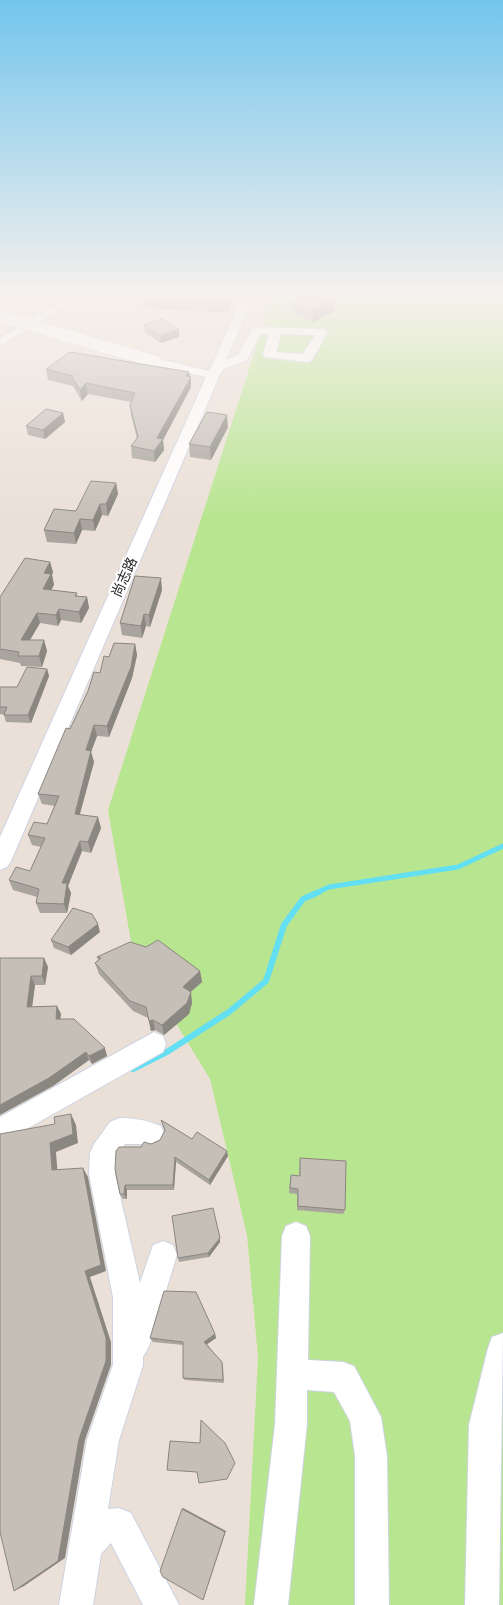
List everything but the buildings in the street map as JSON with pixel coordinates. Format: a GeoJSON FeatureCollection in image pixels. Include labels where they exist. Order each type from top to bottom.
{"type":"FeatureCollection","features":[{"type":"Feature","properties":{"kind":"street"},"geometry":{"type":"LineString","coordinates":[[200,369],[214,371],[218,369]]}},
{"type":"Feature","properties":{"kind":"street","name":"尚志路"},"geometry":{"type":"LineString","coordinates":[[0,861],[214,371]]}},
{"type":"Feature","properties":{"kind":"street"},"geometry":{"type":"LineString","coordinates":[[0,1131],[154,1044]]}},
{"type":"Feature","properties":{"kind":"street"},"geometry":{"type":"LineString","coordinates":[[128,1364],[128,1298],[102,1174],[104,1153],[119,1131],[141,1131],[152,1135]]}},
{"type":"Feature","properties":{"kind":"street"},"geometry":{"type":"LineString","coordinates":[[272,1605],[291,1424],[296,1236]]}},
{"type":"Feature","properties":{"kind":"street"},"geometry":{"type":"LineString","coordinates":[[77,1605],[103,1440],[163,1255]]}},
{"type":"Feature","properties":{"kind":"street"},"geometry":{"type":"LineString","coordinates":[[482,1605],[485,1425],[503,1348]]}},
{"type":"Feature","properties":{"kind":"street"},"geometry":{"type":"LineString","coordinates":[[292,1374],[343,1376],[365,1417],[371,1456],[372,1605]]}},
{"type":"Feature","properties":{"kind":"street"},"geometry":{"type":"LineString","coordinates":[[87,1543],[104,1526],[119,1525],[162,1605]]}},
{"type":"Feature","properties":{"kind":"green space"},"geometry":{"type":"Polygon","coordinates":[[[249,369],[503,369],[503,1605],[245,1605],[258,1357],[247,1235],[210,1079],[133,953],[108,810],[249,369]]]}},
{"type":"Feature","properties":{"kind":"waterway"},"geometry":{"type":"LineString","coordinates":[[316,893],[329,887],[458,867],[503,846]]}},
{"type":"Feature","properties":{"kind":"waterway"},"geometry":{"type":"LineString","coordinates":[[133,1069],[167,1052],[229,1012],[266,981],[284,925],[303,899],[319,892]]}}]}
